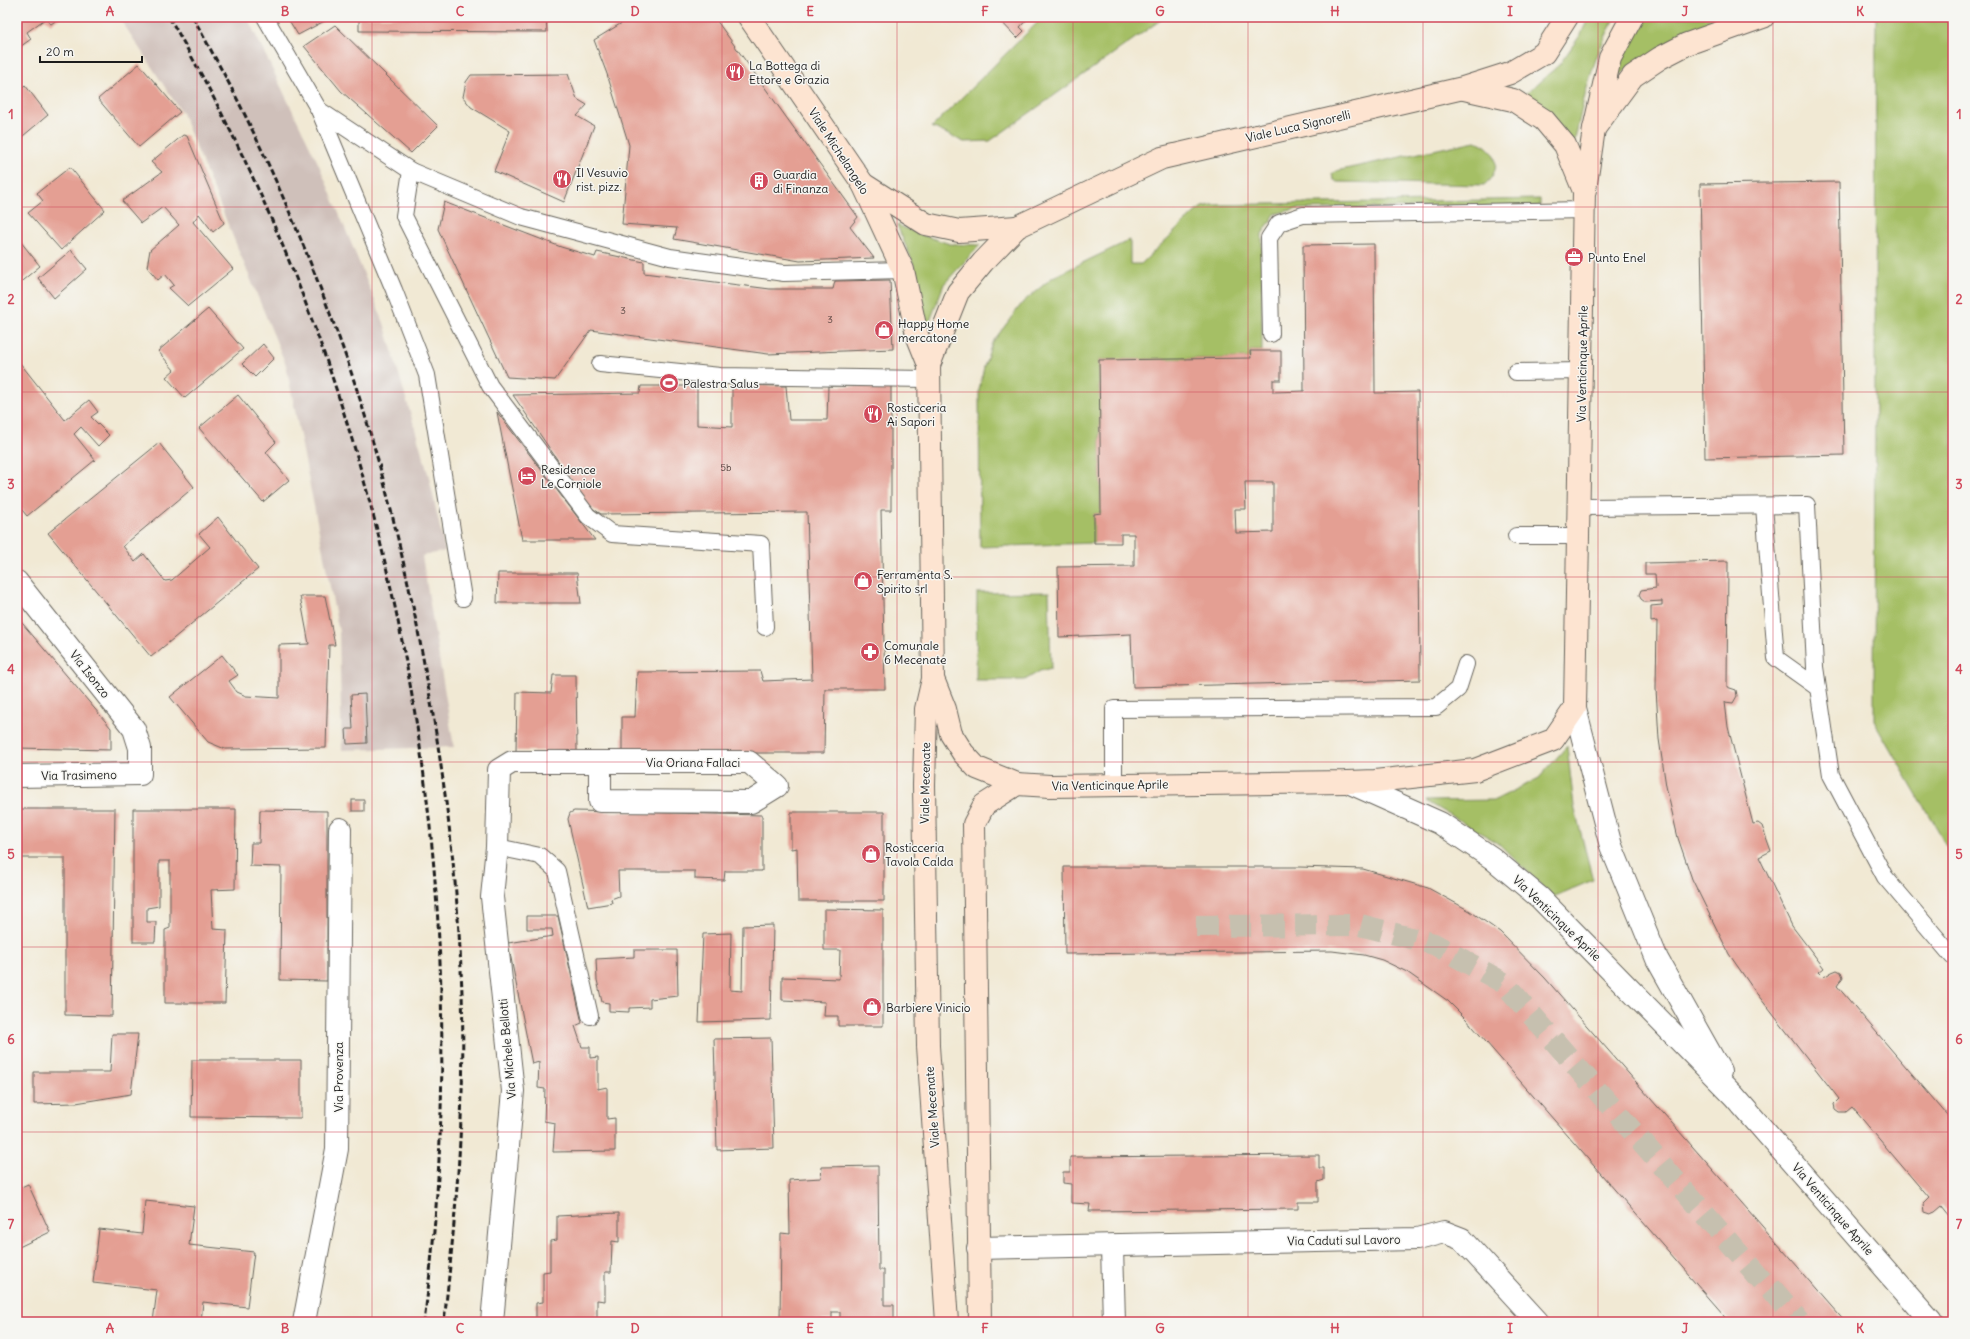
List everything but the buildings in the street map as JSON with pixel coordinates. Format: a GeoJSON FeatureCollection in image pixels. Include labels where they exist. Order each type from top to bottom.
{"type":"FeatureCollection","features":[{"type":"Feature","properties":{"kind":"main road","name":"Viale Michelangelo"},"geometry":{"type":"LineString","coordinates":[[749,17],[864,184],[903,270],[917,335],[928,372]]}},
{"type":"Feature","properties":{"kind":"main road","name":"Viale Luca Signorelli"},"geometry":{"type":"LineString","coordinates":[[928,372],[958,292],[982,262],[1017,228],[1162,158],[1463,88],[1510,73],[1544,53],[1567,17]]}},
{"type":"Feature","properties":{"kind":"main road"},"geometry":{"type":"LineString","coordinates":[[1584,201],[1594,129],[1610,58],[1632,17]]}},
{"type":"Feature","properties":{"kind":"main road"},"geometry":{"type":"LineString","coordinates":[[1594,129],[1633,76],[1660,58],[1687,44],[1763,17]]}},
{"type":"Feature","properties":{"kind":"main road","name":"Via Venticinque Aprile"},"geometry":{"type":"LineString","coordinates":[[933,679],[945,709],[951,734],[963,753],[977,768],[1017,784],[1050,786],[1348,782],[1475,770],[1553,740],[1575,708],[1580,506],[1584,201],[1565,145],[1544,120],[1513,100],[1463,88]]}},
{"type":"Feature","properties":{"kind":"main road","name":"Viale Luca Signorelli"},"geometry":{"type":"LineString","coordinates":[[864,184],[926,224],[959,231],[1017,228]]}},
{"type":"Feature","properties":{"kind":"main road","name":"Viale Mecenate"},"geometry":{"type":"LineString","coordinates":[[928,372],[933,679],[926,709],[924,785],[928,1046],[947,1322]]}},
{"type":"Feature","properties":{"kind":"main road"},"geometry":{"type":"LineString","coordinates":[[980,1322],[974,824],[984,805],[1017,784]]}},
{"type":"Feature","properties":{"kind":"street","name":"Via Isonzo"},"geometry":{"type":"LineString","coordinates":[[17,582],[134,729],[140,748],[140,774]]}},
{"type":"Feature","properties":{"kind":"street","name":"Via Venticinque Aprile"},"geometry":{"type":"LineString","coordinates":[[1575,708],[1611,846],[1658,959],[1734,1096]]}},
{"type":"Feature","properties":{"kind":"street","name":"Via Michele Bellotti"},"geometry":{"type":"LineString","coordinates":[[492,1322],[513,1091],[492,897],[497,847],[499,770],[512,762],[600,762]]}},
{"type":"Feature","properties":{"kind":"street","name":"Via Oriana Fallaci"},"geometry":{"type":"LineString","coordinates":[[600,762],[749,762],[777,786],[751,802],[600,801],[600,762]]}},
{"type":"Feature","properties":{"kind":"street","name":"Via Trasimeno"},"geometry":{"type":"LineString","coordinates":[[17,776],[140,774]]}},
{"type":"Feature","properties":{"kind":"street","name":"Via Venticinque Aprile"},"geometry":{"type":"LineString","coordinates":[[1348,782],[1440,822],[1492,858],[1540,898],[1734,1096],[1931,1322]]}},
{"type":"Feature","properties":{"kind":"street","name":"Via Provenza"},"geometry":{"type":"LineString","coordinates":[[304,1322],[337,1149],[340,829]]}},
{"type":"Feature","properties":{"kind":"street","name":"Via Caduti sul Lavoro"},"geometry":{"type":"LineString","coordinates":[[978,1248],[1417,1239],[1444,1232],[1462,1239],[1538,1322]]}},
{"type":"Feature","properties":{"kind":"street"},"geometry":{"type":"LineString","coordinates":[[1112,1246],[1114,1322]]}},
{"type":"Feature","properties":{"kind":"lane"},"geometry":{"type":"LineString","coordinates":[[265,17],[319,110],[394,290],[427,375],[463,598]]}},
{"type":"Feature","properties":{"kind":"lane"},"geometry":{"type":"LineString","coordinates":[[319,110],[411,171],[521,217],[670,257],[784,273],[903,270]]}},
{"type":"Feature","properties":{"kind":"lane"},"geometry":{"type":"LineString","coordinates":[[411,171],[404,216],[490,386],[588,516],[612,534],[761,544],[766,628]]}},
{"type":"Feature","properties":{"kind":"lane"},"geometry":{"type":"LineString","coordinates":[[1271,334],[1269,238],[1279,223],[1302,215],[1584,201]]}},
{"type":"Feature","properties":{"kind":"lane"},"geometry":{"type":"LineString","coordinates":[[600,364],[720,376],[928,372]]}},
{"type":"Feature","properties":{"kind":"lane"},"geometry":{"type":"LineString","coordinates":[[1516,372],[1582,371]]}},
{"type":"Feature","properties":{"kind":"lane"},"geometry":{"type":"LineString","coordinates":[[1580,506],[1807,506],[1815,667],[1831,776],[1885,877],[1953,957]]}},
{"type":"Feature","properties":{"kind":"lane"},"geometry":{"type":"LineString","coordinates":[[1764,506],[1776,658],[1818,688]]}},
{"type":"Feature","properties":{"kind":"lane"},"geometry":{"type":"LineString","coordinates":[[1516,536],[1579,536]]}},
{"type":"Feature","properties":{"kind":"lane"},"geometry":{"type":"LineString","coordinates":[[1114,785],[1114,709],[1436,707],[1458,689],[1466,664]]}},
{"type":"Feature","properties":{"kind":"lane"},"geometry":{"type":"LineString","coordinates":[[497,847],[540,856],[557,871],[590,1016]]}},
{"type":"Feature","properties":{"kind":"shaded area"},"geometry":{"type":"Polygon","coordinates":[[[119,17],[247,17],[319,165],[384,323],[429,477],[445,551],[422,556],[454,747],[342,750],[339,632],[286,365],[182,113],[119,17]]]}},
{"type":"Feature","properties":{"kind":"green space"},"geometry":{"type":"Polygon","coordinates":[[[1043,17],[1165,17],[990,141],[964,142],[932,127],[1043,17]]]}},
{"type":"Feature","properties":{"kind":"green space"},"geometry":{"type":"Polygon","coordinates":[[[1589,17],[1616,17],[1601,47],[1590,78],[1574,144],[1523,96],[1559,65],[1581,34],[1589,17]]]}},
{"type":"Feature","properties":{"kind":"green space"},"geometry":{"type":"Polygon","coordinates":[[[1640,17],[1738,17],[1629,66],[1611,85],[1630,34],[1640,17]]]}},
{"type":"Feature","properties":{"kind":"green space"},"geometry":{"type":"Polygon","coordinates":[[[1876,17],[1953,17],[1953,857],[1874,721],[1876,17]]]}},
{"type":"Feature","properties":{"kind":"green space"},"geometry":{"type":"Polygon","coordinates":[[[1475,141],[1483,144],[1489,149],[1495,160],[1496,166],[1494,173],[1484,185],[1337,182],[1333,179],[1332,174],[1336,171],[1475,141]]]}},
{"type":"Feature","properties":{"kind":"green space"},"geometry":{"type":"Polygon","coordinates":[[[1540,199],[1540,206],[1296,209],[1275,214],[1262,234],[1262,351],[1250,351],[1250,358],[1099,360],[1101,513],[1094,514],[1094,543],[980,547],[979,390],[984,367],[992,343],[1023,302],[1053,277],[1130,240],[1130,264],[1141,264],[1194,213],[1202,207],[1212,205],[1540,199]]]}},
{"type":"Feature","properties":{"kind":"green space"},"geometry":{"type":"Polygon","coordinates":[[[897,225],[950,244],[980,245],[944,284],[927,329],[915,268],[897,225]]]}},
{"type":"Feature","properties":{"kind":"green space"},"geometry":{"type":"Polygon","coordinates":[[[1049,592],[1051,668],[1040,671],[1025,680],[976,680],[977,593],[1049,592]]]}},
{"type":"Feature","properties":{"kind":"green space"},"geometry":{"type":"Polygon","coordinates":[[[1567,746],[1574,806],[1593,880],[1553,897],[1498,843],[1426,801],[1495,800],[1539,778],[1567,746]]]}},
{"type":"Feature","properties":{"kind":"tunnel"},"geometry":{"type":"LineString","coordinates":[[1196,926],[1360,925],[1434,944],[1504,983],[1798,1322]]}},
{"type":"Feature","properties":{"kind":"railway"},"geometry":{"type":"LineString","coordinates":[[169,17],[247,166],[312,321],[365,483],[403,648],[429,816],[441,985],[439,1155],[424,1322]]}},
{"type":"Feature","properties":{"kind":"railway"},"geometry":{"type":"LineString","coordinates":[[193,17],[238,101],[268,164],[312,267],[346,356],[381,471],[417,626],[439,754],[451,840],[459,927],[463,1014],[460,1146],[444,1322]]}},
{"type":"Feature","properties":{"kind":"place","name":"La Bottega di Ettore e Grazia"},"geometry":{"type":"Point","coordinates":[735,72]}},
{"type":"Feature","properties":{"kind":"place","name":"Il Vesuvio rist. pizz."},"geometry":{"type":"Point","coordinates":[562,179]}},
{"type":"Feature","properties":{"kind":"place","name":"Guardia di Finanza"},"geometry":{"type":"Point","coordinates":[759,181]}},
{"type":"Feature","properties":{"kind":"place","name":"Punto Enel"},"geometry":{"type":"Point","coordinates":[1574,257]}},
{"type":"Feature","properties":{"kind":"place","name":"Happy Home mercatone"},"geometry":{"type":"Point","coordinates":[884,330]}},
{"type":"Feature","properties":{"kind":"place","name":"Palestra Salus"},"geometry":{"type":"Point","coordinates":[669,383]}},
{"type":"Feature","properties":{"kind":"place","name":"Rosticceria Ai Sapori"},"geometry":{"type":"Point","coordinates":[873,414]}},
{"type":"Feature","properties":{"kind":"place","name":"Residence Le Corniole"},"geometry":{"type":"Point","coordinates":[527,476]}},
{"type":"Feature","properties":{"kind":"place","name":"Ferramenta S. Spirito srl"},"geometry":{"type":"Point","coordinates":[863,581]}},
{"type":"Feature","properties":{"kind":"place","name":"Comunale 6 Mecenate"},"geometry":{"type":"Point","coordinates":[870,652]}},
{"type":"Feature","properties":{"kind":"place","name":"Rosticceria Tavola Calda"},"geometry":{"type":"Point","coordinates":[871,854]}},
{"type":"Feature","properties":{"kind":"place","name":"Barbiere Vinicio"},"geometry":{"type":"Point","coordinates":[872,1007]}}]}
